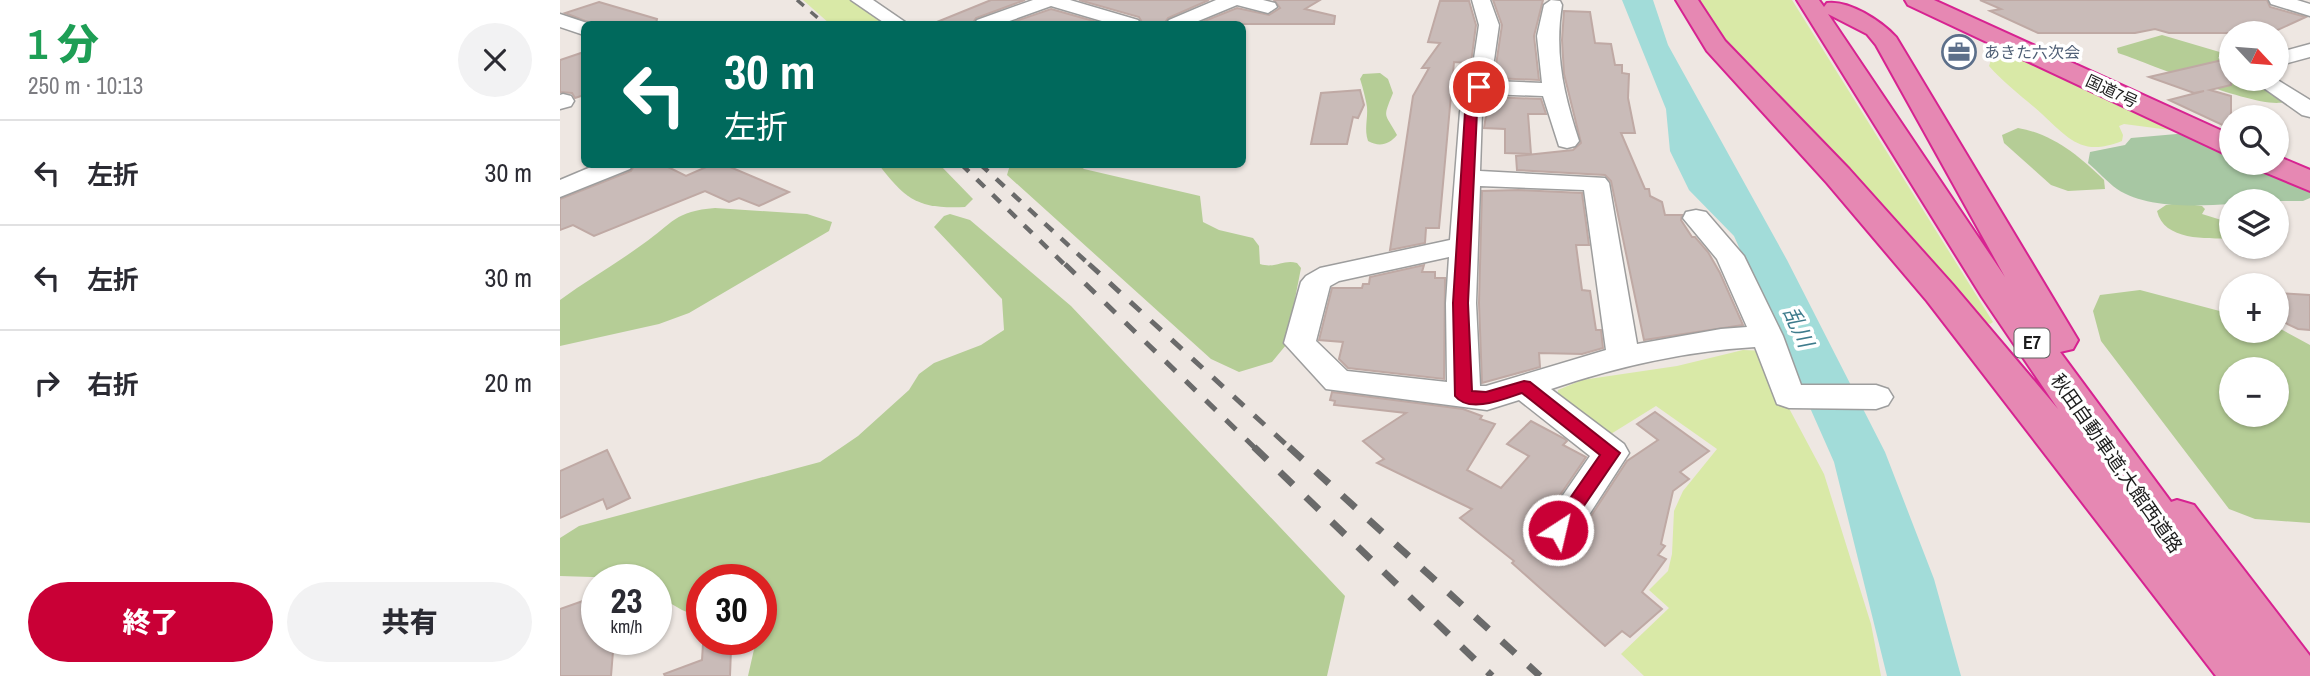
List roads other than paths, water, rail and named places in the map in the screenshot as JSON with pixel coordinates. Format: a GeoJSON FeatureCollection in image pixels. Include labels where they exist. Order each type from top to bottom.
{"type":"FeatureCollection","features":[{"type":"Feature","properties":{"kind":"highway"},"geometry":{"type":"LineString","coordinates":[[1687,0],[1716,46],[1838,176],[1940,293],[2249,676]]}},
{"type":"Feature","properties":{"kind":"highway","name":"国道7号"},"geometry":{"type":"LineString","coordinates":[[1916,0],[2219,140]]}},
{"type":"Feature","properties":{"kind":"highway"},"geometry":{"type":"LineString","coordinates":[[1821,4],[1875,29],[1887,42],[2072,362],[2151,482],[2293,676]]}},
{"type":"Feature","properties":{"kind":"highway","name":"秋田自動車道;大館西道路"},"geometry":{"type":"LineString","coordinates":[[1821,4],[2000,297],[2271,676]]}},
{"type":"Feature","properties":{"kind":"highway"},"geometry":{"type":"LineString","coordinates":[[2289,172],[2310,181]]}},
{"type":"Feature","properties":{"kind":"street"},"geometry":{"type":"LineString","coordinates":[[860,0],[893,21]]}},
{"type":"Feature","properties":{"kind":"street"},"geometry":{"type":"LineString","coordinates":[[998,21],[1050,0],[1121,21]]}},
{"type":"Feature","properties":{"kind":"street"},"geometry":{"type":"LineString","coordinates":[[1183,21],[1232,0]]}},
{"type":"Feature","properties":{"kind":"street"},"geometry":{"type":"LineString","coordinates":[[1241,0],[1268,7]]}},
{"type":"Feature","properties":{"kind":"street"},"geometry":{"type":"LineString","coordinates":[[1464,396],[1461,303],[1471,112],[1483,72],[1489,25],[1481,0]]}},
{"type":"Feature","properties":{"kind":"street"},"geometry":{"type":"LineString","coordinates":[[2278,0],[2310,10]]}},
{"type":"Feature","properties":{"kind":"street"},"geometry":{"type":"LineString","coordinates":[[1553,5],[1547,36],[1555,90],[1567,141]]}},
{"type":"Feature","properties":{"kind":"street"},"geometry":{"type":"LineString","coordinates":[[560,20],[581,28]]}},
{"type":"Feature","properties":{"kind":"street"},"geometry":{"type":"LineString","coordinates":[[2289,57],[2310,50]]}},
{"type":"Feature","properties":{"kind":"street"},"geometry":{"type":"LineString","coordinates":[[1479,87],[1555,90]]}},
{"type":"Feature","properties":{"kind":"street"},"geometry":{"type":"LineString","coordinates":[[2281,91],[2310,110]]}},
{"type":"Feature","properties":{"kind":"street"},"geometry":{"type":"LineString","coordinates":[[560,188],[611,168]]}},
{"type":"Feature","properties":{"kind":"street"},"geometry":{"type":"LineString","coordinates":[[1468,178],[1596,183],[1623,357]]}},
{"type":"Feature","properties":{"kind":"street"},"geometry":{"type":"LineString","coordinates":[[1696,218],[1730,256],[1768,337],[1789,396],[1876,397]]}},
{"type":"Feature","properties":{"kind":"street"},"geometry":{"type":"LineString","coordinates":[[1464,245],[1330,274],[1316,282],[1300,344],[1338,381],[1487,398],[1594,363],[1721,339],[1768,337]]}},
{"type":"Feature","properties":{"kind":"street"},"geometry":{"type":"LineString","coordinates":[[1524,386],[1611,453],[1558,530]]}},
{"type":"Feature","properties":{"kind":"water","name":"乱川"},"geometry":{"type":"Polygon","coordinates":[[[1622,0],[1653,0],[1668,45],[1787,260],[1885,452],[1934,579],[1961,676],[1887,676],[1834,462],[1734,236],[1689,190],[1670,151],[1666,109],[1622,0]]]}},
{"type":"Feature","properties":{"kind":"railway"},"geometry":{"type":"LineString","coordinates":[[797,0],[822,21]]}},
{"type":"Feature","properties":{"kind":"railway"},"geometry":{"type":"LineString","coordinates":[[965,168],[1066,266]]}},
{"type":"Feature","properties":{"kind":"railway"},"geometry":{"type":"LineString","coordinates":[[984,168],[1091,266]]}},
{"type":"Feature","properties":{"kind":"railway"},"geometry":{"type":"LineString","coordinates":[[1065,264],[1256,449]]}},
{"type":"Feature","properties":{"kind":"railway"},"geometry":{"type":"LineString","coordinates":[[1089,264],[1291,449]]}},
{"type":"Feature","properties":{"kind":"railway"},"geometry":{"type":"LineString","coordinates":[[1254,447],[1492,676]]}},
{"type":"Feature","properties":{"kind":"railway"},"geometry":{"type":"LineString","coordinates":[[1289,447],[1540,676]]}},
{"type":"Feature","properties":{"kind":"place","name":"あきた六次会"},"geometry":{"type":"Point","coordinates":[1959,52]}}]}
